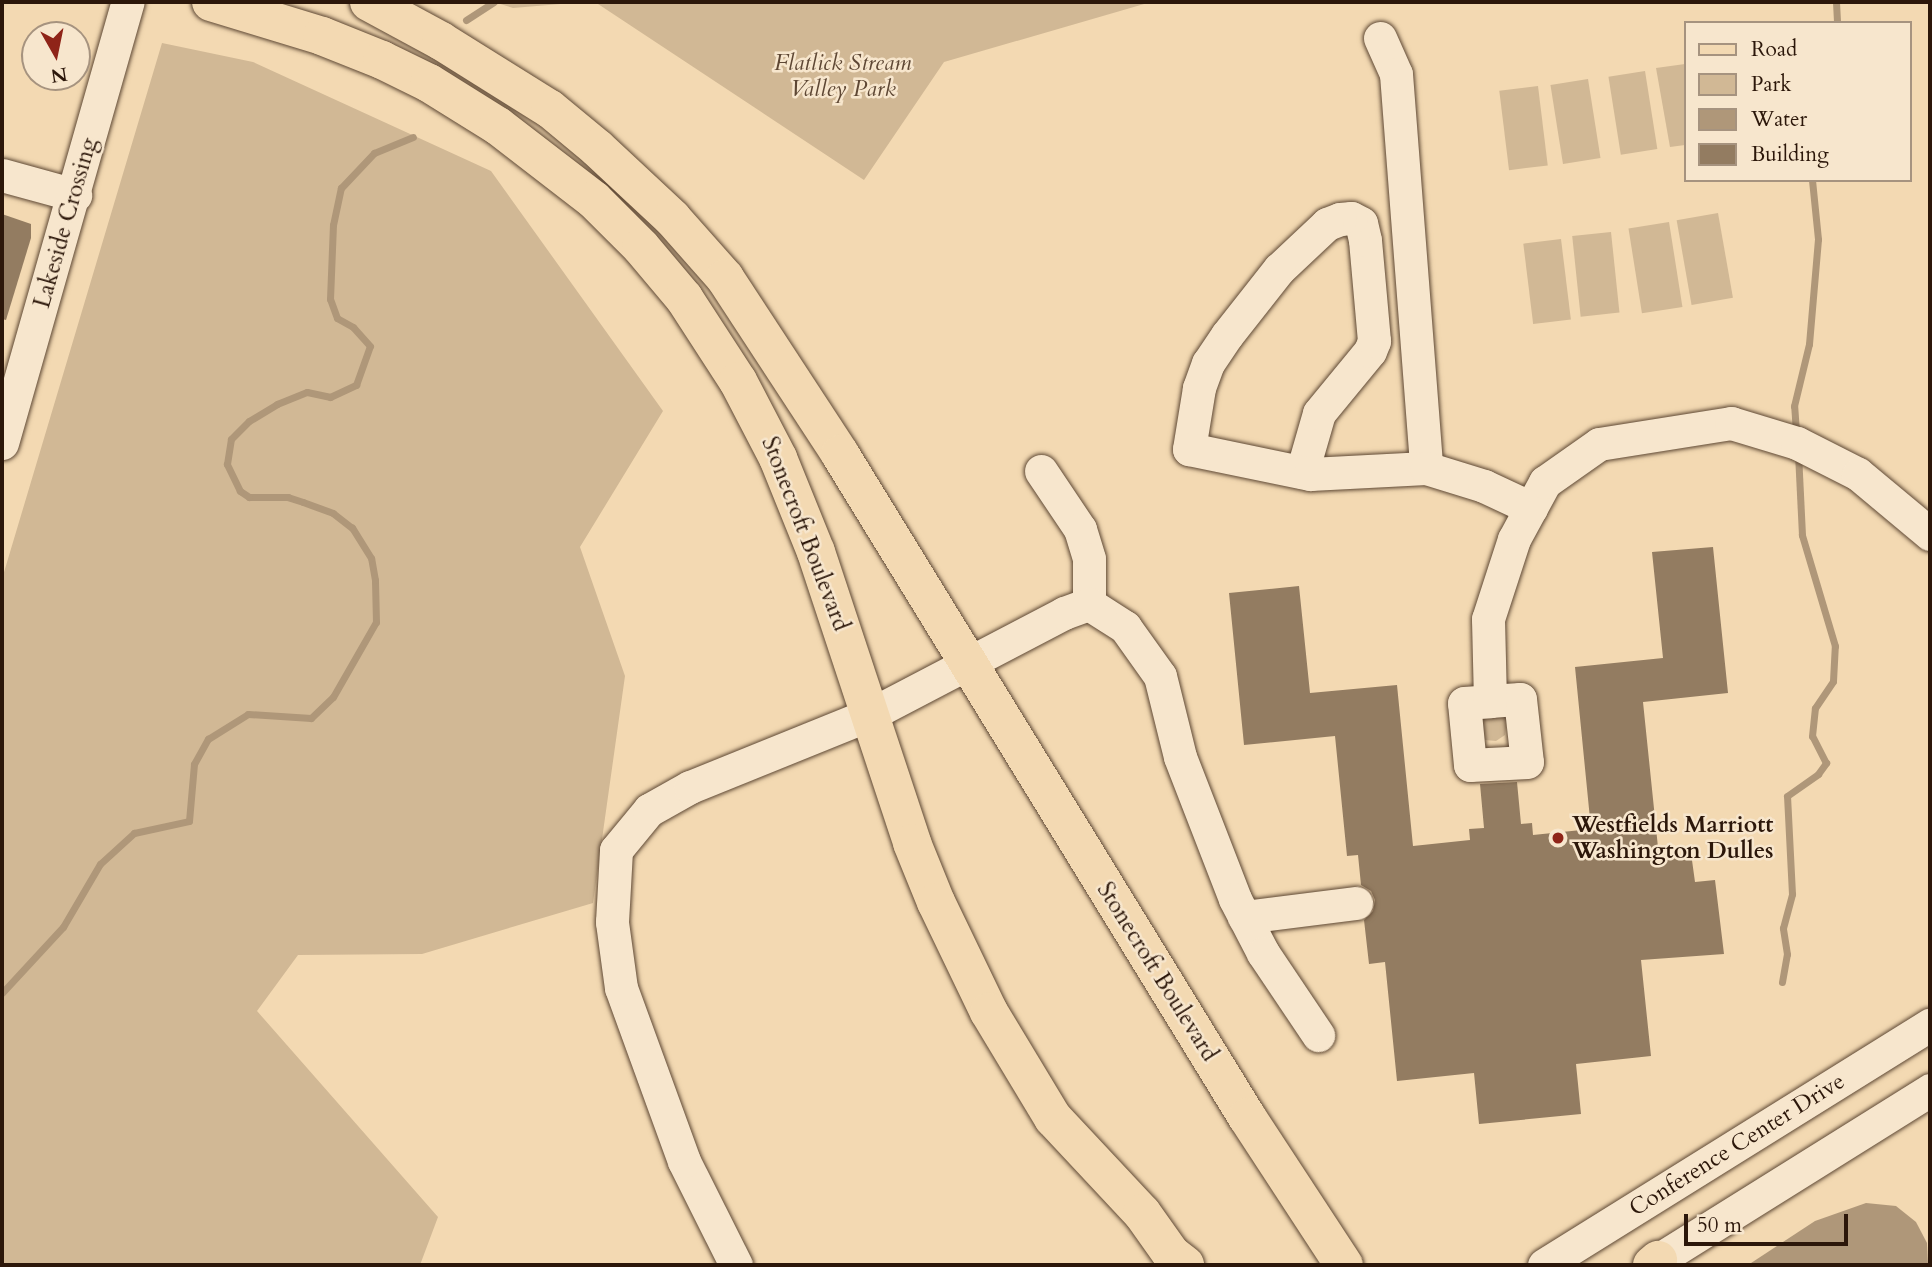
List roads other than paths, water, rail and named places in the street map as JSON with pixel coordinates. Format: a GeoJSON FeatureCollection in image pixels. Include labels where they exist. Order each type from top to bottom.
{"type":"FeatureCollection","features":[{"type":"Feature","properties":{"kind":"main road","name":"Stonecroft Boulevard"},"geometry":{"type":"LineString","coordinates":[[211,2],[322,36],[382,60],[429,83],[498,126],[563,175],[641,247],[684,298],[763,424],[816,552],[912,843],[947,925],[989,1012],[1054,1118],[1142,1213],[1179,1262]]}},
{"type":"Feature","properties":{"kind":"main road","name":"Stonecroft Boulevard"},"geometry":{"type":"LineString","coordinates":[[369,2],[441,41],[550,109],[597,148],[672,218],[724,278],[840,454],[968,666],[1344,1265]]}},
{"type":"Feature","properties":{"kind":"main road"},"geometry":{"type":"LineString","coordinates":[[1322,1232],[1369,1265]]}},
{"type":"Feature","properties":{"kind":"street","name":"Lakeside Crossing"},"geometry":{"type":"LineString","coordinates":[[2,443],[11,378],[75,195],[128,2]]}},
{"type":"Feature","properties":{"kind":"street"},"geometry":{"type":"LineString","coordinates":[[1380,38],[1396,74],[1426,468]]}},
{"type":"Feature","properties":{"kind":"street"},"geometry":{"type":"LineString","coordinates":[[2,175],[75,195]]}},
{"type":"Feature","properties":{"kind":"street"},"geometry":{"type":"LineString","coordinates":[[1302,472],[1319,413],[1370,351],[1374,341],[1365,240],[1361,223],[1351,218],[1328,224],[1259,292],[1208,363],[1193,415],[1189,449],[1302,472],[1426,468],[1484,486],[1531,508]]}},
{"type":"Feature","properties":{"kind":"street"},"geometry":{"type":"LineString","coordinates":[[1489,701],[1488,620],[1514,539],[1545,482],[1598,444],[1731,423],[1797,443],[1858,474],[1930,534]]}},
{"type":"Feature","properties":{"kind":"street"},"geometry":{"type":"LineString","coordinates":[[1041,471],[1080,529],[1089,559],[1089,604]]}},
{"type":"Feature","properties":{"kind":"street"},"geometry":{"type":"LineString","coordinates":[[736,1265],[684,1161],[621,988],[612,922],[616,850],[649,810],[690,787],[871,715],[1064,613],[1089,604]]}},
{"type":"Feature","properties":{"kind":"street"},"geometry":{"type":"LineString","coordinates":[[1089,604],[1125,628],[1160,676],[1180,757],[1244,917],[1263,953],[1318,1035]]}},
{"type":"Feature","properties":{"kind":"street"},"geometry":{"type":"LineString","coordinates":[[1244,917],[1356,903]]}},
{"type":"Feature","properties":{"kind":"street","name":"Conference Center Drive"},"geometry":{"type":"LineString","coordinates":[[1544,1265],[1930,1025]]}},
{"type":"Feature","properties":{"kind":"street"},"geometry":{"type":"LineString","coordinates":[[1653,1264],[1930,1090]]}},
{"type":"Feature","properties":{"kind":"water"},"geometry":{"type":"Polygon","coordinates":[[[1866,1203],[1896,1206],[1916,1222],[1927,1243],[1928,1265],[1748,1265],[1815,1221],[1866,1203]]]}},
{"type":"Feature","properties":{"kind":"waterway"},"geometry":{"type":"LineString","coordinates":[[466,20],[494,2]]}},
{"type":"Feature","properties":{"kind":"waterway"},"geometry":{"type":"LineString","coordinates":[[1836,2],[1837,21]]}},
{"type":"Feature","properties":{"kind":"waterway"},"geometry":{"type":"LineString","coordinates":[[2,993],[63,927],[100,864],[134,833],[189,821],[194,764],[208,739],[248,714],[311,718],[333,697],[376,622],[375,580],[371,558],[352,528],[333,513],[288,497],[249,497],[240,491],[227,464],[231,439],[249,421],[277,404],[307,392],[330,397],[356,385],[370,346],[353,327],[337,318],[330,299],[333,225],[341,188],[374,153],[413,137]]}},
{"type":"Feature","properties":{"kind":"waterway"},"geometry":{"type":"LineString","coordinates":[[1796,432],[1794,406],[1809,344],[1818,239],[1812,182]]}},
{"type":"Feature","properties":{"kind":"waterway"},"geometry":{"type":"LineString","coordinates":[[1782,982],[1787,954],[1783,928],[1792,894],[1787,796],[1818,774],[1826,763],[1812,736],[1815,708],[1833,681],[1835,646],[1802,535],[1798,454]]}},
{"type":"Feature","properties":{"kind":"place","name":"Westfields Marriott Washington Dulles"},"geometry":{"type":"Point","coordinates":[1558,838]}},
{"type":"Feature","properties":{"kind":"park label","name":"Flatlick Stream Valley Park"},"geometry":{"type":"Point","coordinates":[843,76]}}]}
